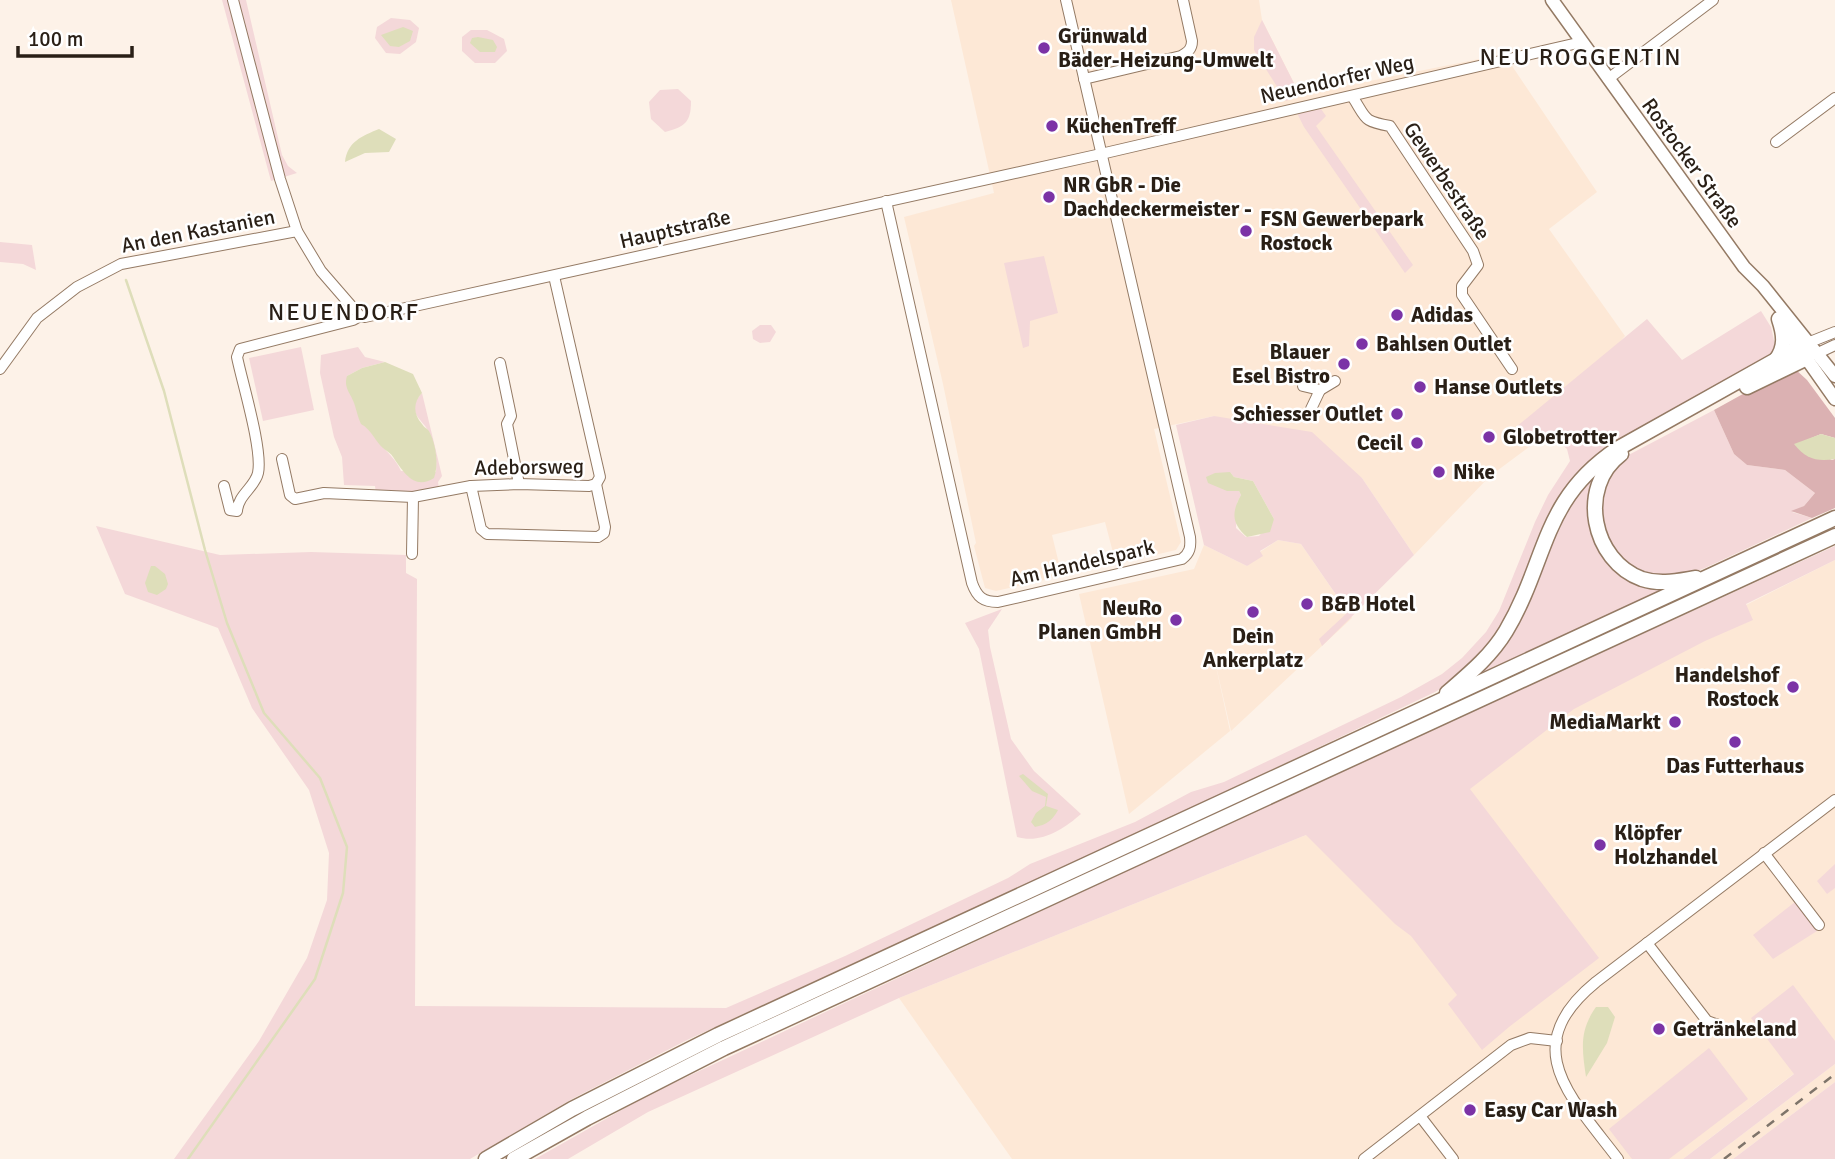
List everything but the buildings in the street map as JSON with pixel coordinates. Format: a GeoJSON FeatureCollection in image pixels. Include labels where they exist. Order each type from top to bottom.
{"type":"FeatureCollection","features":[{"type":"Feature","properties":{"kind":"highway"},"geometry":{"type":"LineString","coordinates":[[1774,362],[1784,341],[1779,319]]}},
{"type":"Feature","properties":{"kind":"highway"},"geometry":{"type":"LineString","coordinates":[[1435,703],[1486,659],[1505,634],[1558,511],[1575,486],[1592,468],[1618,449],[1774,362],[1808,350]]}},
{"type":"Feature","properties":{"kind":"highway"},"geometry":{"type":"LineString","coordinates":[[1714,575],[1670,583],[1656,582],[1641,578],[1619,565],[1599,535],[1594,507],[1600,483],[1623,452],[1734,394],[1808,350]]}},
{"type":"Feature","properties":{"kind":"highway"},"geometry":{"type":"LineString","coordinates":[[486,1159],[582,1104],[718,1035],[1835,518]]}},
{"type":"Feature","properties":{"kind":"highway"},"geometry":{"type":"LineString","coordinates":[[514,1159],[636,1092],[737,1042],[1835,536]]}},
{"type":"Feature","properties":{"kind":"main road","name":"Rostocker Straße"},"geometry":{"type":"LineString","coordinates":[[1552,0],[1754,279],[1779,319],[1808,350]]}},
{"type":"Feature","properties":{"kind":"main road","name":"Rostocker Straße"},"geometry":{"type":"LineString","coordinates":[[1754,279],[1763,286],[1808,350]]}},
{"type":"Feature","properties":{"kind":"main road"},"geometry":{"type":"LineString","coordinates":[[1808,350],[1835,376]]}},
{"type":"Feature","properties":{"kind":"main road"},"geometry":{"type":"LineString","coordinates":[[1808,350],[1835,399]]}},
{"type":"Feature","properties":{"kind":"street"},"geometry":{"type":"LineString","coordinates":[[233,0],[297,232],[321,271],[360,316]]}},
{"type":"Feature","properties":{"kind":"street"},"geometry":{"type":"LineString","coordinates":[[1066,0],[1101,154]]}},
{"type":"Feature","properties":{"kind":"street"},"geometry":{"type":"LineString","coordinates":[[1084,79],[1181,56],[1187,52],[1192,47],[1192,41],[1183,0]]}},
{"type":"Feature","properties":{"kind":"street"},"geometry":{"type":"LineString","coordinates":[[1608,79],[1713,0]]}},
{"type":"Feature","properties":{"kind":"street","name":"Neuendorfer Weg"},"geometry":{"type":"LineString","coordinates":[[1101,154],[1582,42]]}},
{"type":"Feature","properties":{"kind":"street","name":"Gewerbestraße"},"geometry":{"type":"LineString","coordinates":[[1352,96],[1368,120],[1374,124],[1390,126],[1473,251],[1478,265],[1462,286],[1462,295],[1512,369]]}},
{"type":"Feature","properties":{"kind":"street"},"geometry":{"type":"LineString","coordinates":[[1776,142],[1835,98]]}},
{"type":"Feature","properties":{"kind":"street","name":"Am Handelspark"},"geometry":{"type":"LineString","coordinates":[[887,201],[972,583],[984,601],[998,602],[1182,559],[1190,548],[1187,524],[1101,154]]}},
{"type":"Feature","properties":{"kind":"street","name":"Hauptstraße"},"geometry":{"type":"LineString","coordinates":[[224,486],[230,510],[237,511],[238,503],[258,474],[257,449],[237,357],[240,349],[360,316],[372,317],[1101,154]]}},
{"type":"Feature","properties":{"kind":"street","name":"An den Kastanien"},"geometry":{"type":"LineString","coordinates":[[0,369],[37,318],[77,288],[121,264],[297,232]]}},
{"type":"Feature","properties":{"kind":"street","name":"Adeborsweg"},"geometry":{"type":"LineString","coordinates":[[282,459],[290,495],[295,499],[324,493],[413,497],[471,486],[596,484],[600,477],[554,276]]}},
{"type":"Feature","properties":{"kind":"street"},"geometry":{"type":"LineString","coordinates":[[1808,350],[1835,332]]}},
{"type":"Feature","properties":{"kind":"street"},"geometry":{"type":"LineString","coordinates":[[1808,350],[1835,345]]}},
{"type":"Feature","properties":{"kind":"street"},"geometry":{"type":"LineString","coordinates":[[500,363],[511,416],[507,424],[519,484]]}},
{"type":"Feature","properties":{"kind":"street"},"geometry":{"type":"LineString","coordinates":[[1311,409],[1320,390],[1335,381]]}},
{"type":"Feature","properties":{"kind":"street"},"geometry":{"type":"LineString","coordinates":[[1303,386],[1320,390]]}},
{"type":"Feature","properties":{"kind":"street"},"geometry":{"type":"LineString","coordinates":[[471,486],[481,529],[487,534],[598,537],[604,533],[605,527],[596,484]]}},
{"type":"Feature","properties":{"kind":"street"},"geometry":{"type":"LineString","coordinates":[[412,554],[413,497]]}},
{"type":"Feature","properties":{"kind":"street"},"geometry":{"type":"LineString","coordinates":[[1618,1159],[1565,1088],[1558,1068],[1557,1041],[1564,1018],[1573,1003],[1647,943],[1835,800]]}},
{"type":"Feature","properties":{"kind":"street"},"geometry":{"type":"LineString","coordinates":[[1764,853],[1819,925]]}},
{"type":"Feature","properties":{"kind":"street"},"geometry":{"type":"LineString","coordinates":[[1647,943],[1707,1021],[1718,1025]]}},
{"type":"Feature","properties":{"kind":"street"},"geometry":{"type":"LineString","coordinates":[[1364,1159],[1511,1045],[1530,1038],[1557,1041]]}},
{"type":"Feature","properties":{"kind":"street"},"geometry":{"type":"LineString","coordinates":[[1420,1116],[1453,1159]]}},
{"type":"Feature","properties":{"kind":"shaded area"},"geometry":{"type":"Polygon","coordinates":[[[222,0],[246,0],[282,155],[288,166],[297,173],[271,181],[222,0]]]}},
{"type":"Feature","properties":{"kind":"shaded area","name":"NEU ROGGENTIN"},"geometry":{"type":"Polygon","coordinates":[[[951,0],[1259,0],[1262,20],[1300,95],[1504,54],[1597,192],[1549,229],[1625,336],[1614,349],[1517,427],[1529,447],[1490,476],[1414,555],[1362,478],[1214,416],[1154,429],[1181,542],[1176,550],[1116,564],[1105,522],[1052,535],[1062,576],[996,591],[985,588],[974,546],[976,543],[943,384],[904,217],[994,193],[951,0]]]}},
{"type":"Feature","properties":{"kind":"shaded area"},"geometry":{"type":"Polygon","coordinates":[[[391,18],[410,20],[419,28],[416,42],[400,54],[386,53],[375,38],[377,27],[391,18]]]}},
{"type":"Feature","properties":{"kind":"shaded area"},"geometry":{"type":"Polygon","coordinates":[[[1262,20],[1300,95],[1286,101],[1254,50],[1254,37],[1262,20]]]}},
{"type":"Feature","properties":{"kind":"shaded area"},"geometry":{"type":"Polygon","coordinates":[[[403,27],[413,31],[410,41],[399,47],[390,46],[381,35],[403,27]]]}},
{"type":"Feature","properties":{"kind":"shaded area"},"geometry":{"type":"Polygon","coordinates":[[[471,30],[487,30],[504,39],[507,51],[495,63],[475,63],[462,51],[462,37],[471,30]]]}},
{"type":"Feature","properties":{"kind":"shaded area"},"geometry":{"type":"Polygon","coordinates":[[[472,38],[493,40],[497,47],[495,52],[480,52],[470,43],[472,38]]]}},
{"type":"Feature","properties":{"kind":"shaded area"},"geometry":{"type":"Polygon","coordinates":[[[678,89],[691,101],[690,114],[682,126],[665,132],[651,119],[649,102],[660,90],[678,89]]]}},
{"type":"Feature","properties":{"kind":"shaded area"},"geometry":{"type":"Polygon","coordinates":[[[1321,109],[1326,116],[1316,126],[1413,265],[1405,273],[1297,113],[1321,109]]]}},
{"type":"Feature","properties":{"kind":"shaded area"},"geometry":{"type":"Polygon","coordinates":[[[379,129],[396,139],[389,152],[365,153],[345,162],[352,145],[361,137],[379,129]]]}},
{"type":"Feature","properties":{"kind":"shaded area"},"geometry":{"type":"Polygon","coordinates":[[[0,242],[32,245],[36,270],[23,264],[0,262],[0,242]]]}},
{"type":"Feature","properties":{"kind":"shaded area"},"geometry":{"type":"Polygon","coordinates":[[[1044,256],[1058,313],[1030,321],[1029,346],[1023,348],[1004,263],[1044,256]]]}},
{"type":"Feature","properties":{"kind":"shaded area"},"geometry":{"type":"Polygon","coordinates":[[[1761,311],[1771,327],[1777,346],[1774,355],[1583,472],[1498,638],[1454,681],[1435,692],[1210,799],[687,1040],[572,1099],[470,1159],[174,1159],[259,1041],[307,958],[327,900],[329,853],[309,790],[252,708],[218,628],[125,594],[96,526],[220,555],[311,552],[406,555],[406,573],[417,579],[415,1006],[726,1008],[845,956],[1008,878],[1030,864],[1135,822],[1191,792],[1224,782],[1401,697],[1442,674],[1462,658],[1486,632],[1499,611],[1535,522],[1548,495],[1570,461],[1567,449],[1555,438],[1542,440],[1529,447],[1516,427],[1647,319],[1682,360],[1761,311]]]}},
{"type":"Feature","properties":{"kind":"shaded area"},"geometry":{"type":"Polygon","coordinates":[[[760,325],[771,325],[776,332],[770,342],[760,343],[753,339],[752,331],[760,325]]]}},
{"type":"Feature","properties":{"kind":"shaded area"},"geometry":{"type":"Polygon","coordinates":[[[301,347],[314,410],[263,421],[249,358],[301,347]]]}},
{"type":"Feature","properties":{"kind":"shaded area"},"geometry":{"type":"Polygon","coordinates":[[[358,347],[365,357],[385,362],[362,368],[347,376],[352,395],[369,429],[401,471],[436,472],[433,441],[414,410],[422,393],[442,476],[438,482],[439,489],[413,494],[376,493],[375,486],[344,485],[342,457],[334,437],[320,373],[321,355],[358,347]]]}},
{"type":"Feature","properties":{"kind":"shaded area"},"geometry":{"type":"Polygon","coordinates":[[[385,362],[413,374],[422,393],[417,400],[416,412],[432,438],[437,461],[434,478],[427,481],[411,479],[361,424],[347,388],[347,376],[362,368],[385,362]]]}},
{"type":"Feature","properties":{"kind":"shaded area"},"geometry":{"type":"Polygon","coordinates":[[[1795,369],[1807,380],[1835,418],[1835,438],[1821,434],[1795,445],[1835,459],[1835,508],[1812,518],[1791,511],[1804,506],[1815,493],[1785,470],[1747,465],[1734,454],[1714,410],[1770,379],[1795,369]]]}},
{"type":"Feature","properties":{"kind":"shaded area"},"geometry":{"type":"Polygon","coordinates":[[[1714,410],[1734,454],[1747,465],[1785,470],[1815,493],[1804,506],[1792,512],[1812,518],[1683,576],[1646,576],[1618,559],[1599,523],[1603,486],[1619,460],[1714,410]]]}},
{"type":"Feature","properties":{"kind":"shaded area"},"geometry":{"type":"Polygon","coordinates":[[[1214,416],[1312,432],[1362,478],[1414,555],[1322,646],[1319,639],[1348,612],[1301,544],[1278,540],[1260,551],[1263,556],[1247,566],[1204,545],[1176,425],[1214,416]],[[1230,472],[1241,495],[1237,503],[1236,528],[1246,537],[1259,536],[1274,519],[1253,481],[1234,477],[1230,472]]]}},
{"type":"Feature","properties":{"kind":"shaded area"},"geometry":{"type":"Polygon","coordinates":[[[1821,434],[1835,438],[1835,459],[1812,458],[1794,444],[1821,434]]]}},
{"type":"Feature","properties":{"kind":"shaded area"},"geometry":{"type":"Polygon","coordinates":[[[1608,459],[1596,482],[1607,558],[1670,586],[1468,679],[1477,672],[1563,509],[1608,459]]]}},
{"type":"Feature","properties":{"kind":"shaded area"},"geometry":{"type":"Polygon","coordinates":[[[1230,472],[1234,477],[1253,481],[1274,519],[1270,532],[1247,537],[1238,527],[1235,518],[1241,495],[1239,491],[1227,491],[1208,483],[1206,477],[1230,472]]]}},
{"type":"Feature","properties":{"kind":"shaded area"},"geometry":{"type":"Polygon","coordinates":[[[1278,540],[1301,544],[1352,618],[1231,731],[1213,653],[1230,731],[1129,814],[1079,594],[1194,569],[1204,545],[1247,566],[1260,552],[1278,540]]]}},
{"type":"Feature","properties":{"kind":"shaded area"},"geometry":{"type":"Polygon","coordinates":[[[1835,546],[1835,560],[1746,604],[1753,620],[1705,641],[1574,709],[1470,789],[1599,958],[1482,1050],[1448,1004],[1457,995],[1411,936],[1395,924],[1306,835],[899,998],[648,1112],[568,1159],[535,1159],[648,1095],[1261,808],[1835,546]]]}},
{"type":"Feature","properties":{"kind":"shaded area"},"geometry":{"type":"Polygon","coordinates":[[[1835,560],[1835,1042],[1683,1159],[1012,1159],[899,998],[1306,835],[1335,802],[1835,560]]]}},
{"type":"Feature","properties":{"kind":"shaded area"},"geometry":{"type":"Polygon","coordinates":[[[151,566],[165,574],[168,584],[166,589],[157,595],[148,592],[145,583],[151,566]]]}},
{"type":"Feature","properties":{"kind":"shaded area"},"geometry":{"type":"Polygon","coordinates":[[[1002,609],[988,630],[1011,739],[1034,771],[1081,814],[1060,830],[1043,837],[1017,837],[979,649],[965,623],[1002,609]]]}},
{"type":"Feature","properties":{"kind":"shaded area"},"geometry":{"type":"Polygon","coordinates":[[[1023,774],[1048,794],[1046,806],[1058,810],[1043,825],[1035,827],[1031,822],[1036,813],[1045,806],[1046,797],[1032,791],[1019,776],[1023,774]]]}},
{"type":"Feature","properties":{"kind":"shaded area"},"geometry":{"type":"Polygon","coordinates":[[[1835,864],[1835,888],[1827,894],[1817,881],[1835,864]]]}},
{"type":"Feature","properties":{"kind":"shaded area"},"geometry":{"type":"Polygon","coordinates":[[[1795,902],[1817,931],[1773,959],[1753,935],[1795,902]]]}},
{"type":"Feature","properties":{"kind":"shaded area"},"geometry":{"type":"Polygon","coordinates":[[[1793,985],[1835,1041],[1835,1064],[1710,1159],[1683,1159],[1794,1074],[1751,1018],[1793,985]]]}},
{"type":"Feature","properties":{"kind":"shaded area"},"geometry":{"type":"Polygon","coordinates":[[[1596,1007],[1608,1007],[1615,1017],[1607,1043],[1586,1077],[1583,1058],[1584,1032],[1596,1007]]]}},
{"type":"Feature","properties":{"kind":"shaded area"},"geometry":{"type":"Polygon","coordinates":[[[1709,1048],[1748,1099],[1669,1159],[1632,1159],[1609,1129],[1709,1048]]]}},
{"type":"Feature","properties":{"kind":"shaded area"},"geometry":{"type":"Polygon","coordinates":[[[1835,1064],[1835,1082],[1733,1159],[1710,1159],[1835,1064]]]}},
{"type":"Feature","properties":{"kind":"shaded area"},"geometry":{"type":"Polygon","coordinates":[[[1835,1082],[1835,1159],[1733,1159],[1835,1082]]]}},
{"type":"Feature","properties":{"kind":"waterway"},"geometry":{"type":"LineString","coordinates":[[126,280],[164,391],[205,550],[227,623],[264,713],[320,778],[347,847],[343,893],[315,979],[188,1159]]}},
{"type":"Feature","properties":{"kind":"railway"},"geometry":{"type":"LineString","coordinates":[[1724,1159],[1835,1074]]}},
{"type":"Feature","properties":{"kind":"place","name":"Grünwald Bäder-Heizung-Umwelt"},"geometry":{"type":"Point","coordinates":[1044,48]}},
{"type":"Feature","properties":{"kind":"place","name":"KüchenTreff"},"geometry":{"type":"Point","coordinates":[1052,126]}},
{"type":"Feature","properties":{"kind":"place","name":"NR GbR - Die Dachdeckermeister -"},"geometry":{"type":"Point","coordinates":[1049,197]}},
{"type":"Feature","properties":{"kind":"place","name":"FSN Gewerbepark Rostock"},"geometry":{"type":"Point","coordinates":[1246,231]}},
{"type":"Feature","properties":{"kind":"place","name":"Adidas"},"geometry":{"type":"Point","coordinates":[1397,315]}},
{"type":"Feature","properties":{"kind":"place","name":"Bahlsen Outlet"},"geometry":{"type":"Point","coordinates":[1362,344]}},
{"type":"Feature","properties":{"kind":"place","name":"Blauer Esel Bistro"},"geometry":{"type":"Point","coordinates":[1344,364]}},
{"type":"Feature","properties":{"kind":"place","name":"Hanse Outlets"},"geometry":{"type":"Point","coordinates":[1420,387]}},
{"type":"Feature","properties":{"kind":"place","name":"Schiesser Outlet"},"geometry":{"type":"Point","coordinates":[1397,414]}},
{"type":"Feature","properties":{"kind":"place","name":"Globetrotter"},"geometry":{"type":"Point","coordinates":[1489,437]}},
{"type":"Feature","properties":{"kind":"place","name":"Cecil"},"geometry":{"type":"Point","coordinates":[1417,443]}},
{"type":"Feature","properties":{"kind":"place","name":"Nike"},"geometry":{"type":"Point","coordinates":[1439,472]}},
{"type":"Feature","properties":{"kind":"place","name":"B&B Hotel"},"geometry":{"type":"Point","coordinates":[1307,604]}},
{"type":"Feature","properties":{"kind":"place","name":"Dein Ankerplatz"},"geometry":{"type":"Point","coordinates":[1253,612]}},
{"type":"Feature","properties":{"kind":"place","name":"NeuRo Planen GmbH"},"geometry":{"type":"Point","coordinates":[1176,620]}},
{"type":"Feature","properties":{"kind":"place","name":"Handelshof Rostock"},"geometry":{"type":"Point","coordinates":[1793,687]}},
{"type":"Feature","properties":{"kind":"place","name":"MediaMarkt"},"geometry":{"type":"Point","coordinates":[1675,722]}},
{"type":"Feature","properties":{"kind":"place","name":"Das Futterhaus"},"geometry":{"type":"Point","coordinates":[1735,742]}},
{"type":"Feature","properties":{"kind":"place","name":"Klöpfer Holzhandel"},"geometry":{"type":"Point","coordinates":[1600,845]}},
{"type":"Feature","properties":{"kind":"place","name":"Getränkeland"},"geometry":{"type":"Point","coordinates":[1659,1029]}},
{"type":"Feature","properties":{"kind":"place","name":"Easy Car Wash"},"geometry":{"type":"Point","coordinates":[1470,1110]}},
{"type":"Feature","properties":{"kind":"district","name":"NEU ROGGENTIN"},"geometry":{"type":"Point","coordinates":[1581,57]}},
{"type":"Feature","properties":{"kind":"district","name":"NEUENDORF"},"geometry":{"type":"Point","coordinates":[344,312]}}]}
